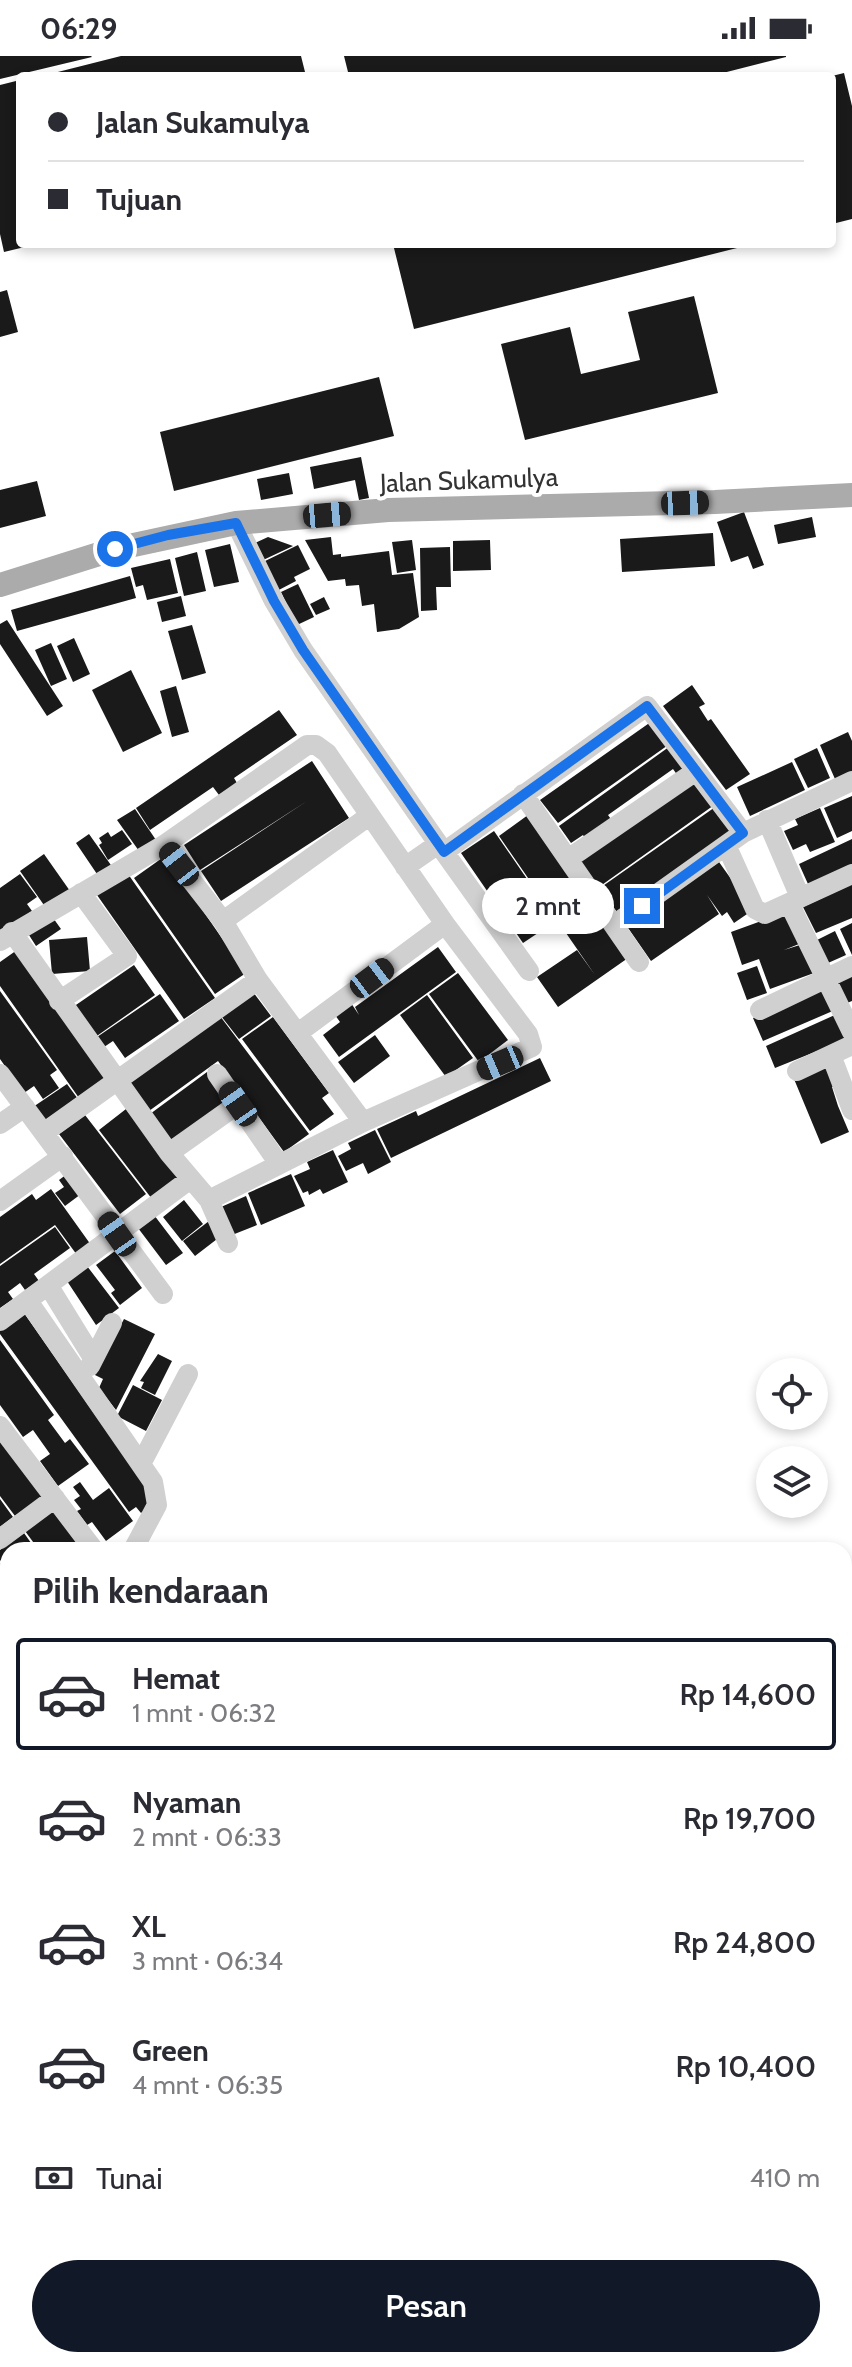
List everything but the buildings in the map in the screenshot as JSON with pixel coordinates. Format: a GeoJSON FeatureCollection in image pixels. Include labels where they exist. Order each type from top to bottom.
{"type":"FeatureCollection","features":[{"type":"Feature","properties":{"kind":"main road","name":"Jalan Sukamulya"},"geometry":{"type":"LineString","coordinates":[[0,585],[168,535],[236,523],[388,510],[715,502],[852,495]]}},
{"type":"Feature","properties":{"kind":"street"},"geometry":{"type":"LineString","coordinates":[[236,523],[274,601],[303,650],[529,971]]}},
{"type":"Feature","properties":{"kind":"street"},"geometry":{"type":"LineString","coordinates":[[405,867],[441,848],[523,794],[647,706],[696,771],[735,840],[755,909],[765,914],[852,874]]}},
{"type":"Feature","properties":{"kind":"street"},"geometry":{"type":"LineString","coordinates":[[209,1200],[363,1122],[532,1047],[528,1034],[445,924],[327,753],[316,745],[307,745],[164,845],[6,937],[59,1001],[189,1180],[209,1200],[228,1243]]}},
{"type":"Feature","properties":{"kind":"street"},"geometry":{"type":"LineString","coordinates":[[568,859],[696,771]]}},
{"type":"Feature","properties":{"kind":"street"},"geometry":{"type":"LineString","coordinates":[[621,920],[767,820],[852,781]]}},
{"type":"Feature","properties":{"kind":"street"},"geometry":{"type":"LineString","coordinates":[[523,794],[639,962]]}},
{"type":"Feature","properties":{"kind":"street"},"geometry":{"type":"LineString","coordinates":[[223,921],[369,816]]}},
{"type":"Feature","properties":{"kind":"street"},"geometry":{"type":"LineString","coordinates":[[767,820],[794,900],[852,1032]]}},
{"type":"Feature","properties":{"kind":"street"},"geometry":{"type":"LineString","coordinates":[[164,845],[223,921],[258,980],[363,1122]]}},
{"type":"Feature","properties":{"kind":"street"},"geometry":{"type":"LineString","coordinates":[[59,1001],[127,956],[81,893]]}},
{"type":"Feature","properties":{"kind":"street"},"geometry":{"type":"LineString","coordinates":[[298,1033],[445,924]]}},
{"type":"Feature","properties":{"kind":"street"},"geometry":{"type":"LineString","coordinates":[[760,1010],[852,966]]}},
{"type":"Feature","properties":{"kind":"street"},"geometry":{"type":"LineString","coordinates":[[45,1132],[258,980]]}},
{"type":"Feature","properties":{"kind":"street"},"geometry":{"type":"LineString","coordinates":[[797,1071],[852,1045]]}},
{"type":"Feature","properties":{"kind":"street"},"geometry":{"type":"LineString","coordinates":[[831,1055],[852,1110]]}},
{"type":"Feature","properties":{"kind":"street"},"geometry":{"type":"LineString","coordinates":[[0,1074],[163,1294]]}},
{"type":"Feature","properties":{"kind":"street"},"geometry":{"type":"LineString","coordinates":[[217,1074],[279,1164]]}},
{"type":"Feature","properties":{"kind":"street"},"geometry":{"type":"LineString","coordinates":[[169,1153],[238,1104]]}},
{"type":"Feature","properties":{"kind":"street"},"geometry":{"type":"LineString","coordinates":[[0,1124],[25,1107]]}},
{"type":"Feature","properties":{"kind":"street"},"geometry":{"type":"LineString","coordinates":[[0,1201],[63,1156]]}},
{"type":"Feature","properties":{"kind":"street"},"geometry":{"type":"LineString","coordinates":[[0,1321],[189,1180]]}},
{"type":"Feature","properties":{"kind":"street"},"geometry":{"type":"LineString","coordinates":[[48,1285],[93,1358]]}},
{"type":"Feature","properties":{"kind":"street"},"geometry":{"type":"LineString","coordinates":[[28,1301],[153,1482],[157,1505],[137,1542]]}},
{"type":"Feature","properties":{"kind":"street"},"geometry":{"type":"LineString","coordinates":[[83,1381],[112,1323]]}},
{"type":"Feature","properties":{"kind":"street"},"geometry":{"type":"LineString","coordinates":[[142,1462],[188,1374]]}},
{"type":"Feature","properties":{"kind":"street"},"geometry":{"type":"LineString","coordinates":[[0,1426],[88,1542]]}},
{"type":"Feature","properties":{"kind":"street"},"geometry":{"type":"LineString","coordinates":[[0,1539],[55,1498]]}},
{"type":"Feature","properties":{"kind":"route"},"geometry":{"type":"LineString","coordinates":[[115,549],[168,535],[236,523],[274,601],[303,650],[444,852],[647,706],[743,833],[642,906]]}}]}
